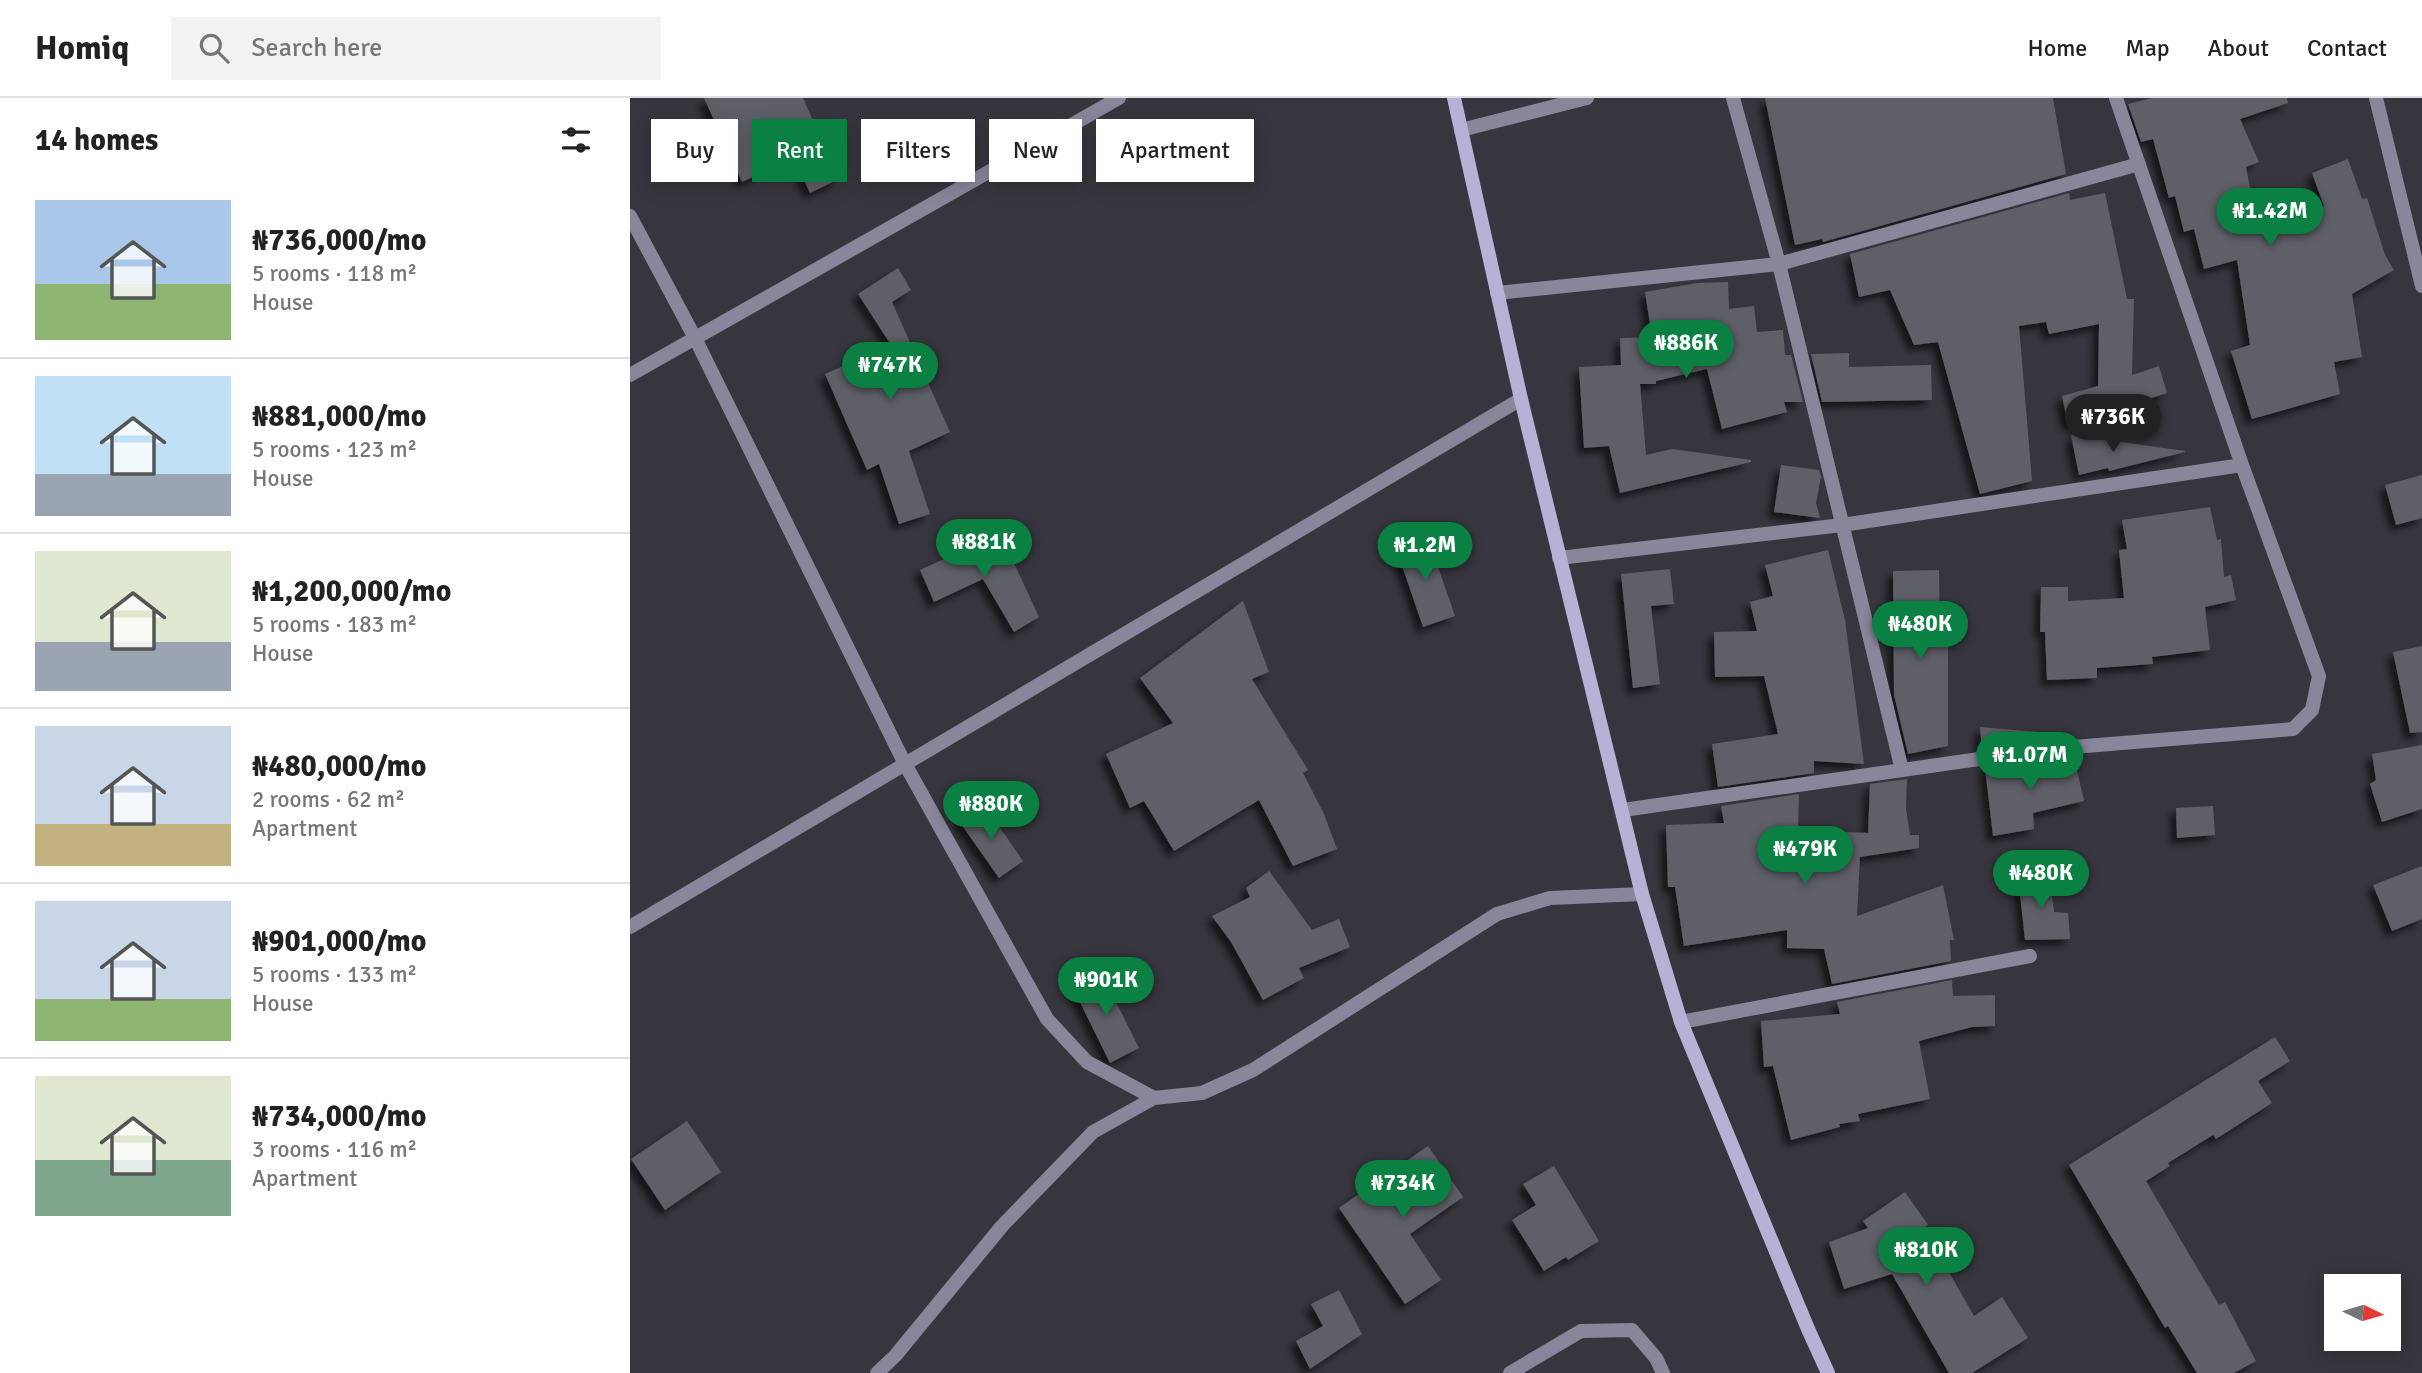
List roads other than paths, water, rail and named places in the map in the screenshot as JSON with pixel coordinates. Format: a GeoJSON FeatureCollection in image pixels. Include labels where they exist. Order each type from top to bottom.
{"type":"FeatureCollection","features":[{"type":"Feature","properties":{"kind":"street"},"geometry":{"type":"LineString","coordinates":[[630,375],[1119,98]]}},
{"type":"Feature","properties":{"kind":"street"},"geometry":{"type":"LineString","coordinates":[[1454,98],[1521,399],[1642,894],[1681,1022],[1828,1373]]}},
{"type":"Feature","properties":{"kind":"street"},"geometry":{"type":"LineString","coordinates":[[1461,130],[1587,98]]}},
{"type":"Feature","properties":{"kind":"street"},"geometry":{"type":"LineString","coordinates":[[1733,98],[1779,264],[1902,770]]}},
{"type":"Feature","properties":{"kind":"street"},"geometry":{"type":"LineString","coordinates":[[1623,810],[2049,749],[2293,729],[2312,710],[2319,676],[2242,465],[2116,98]]}},
{"type":"Feature","properties":{"kind":"street"},"geometry":{"type":"LineString","coordinates":[[2376,98],[2422,286]]}},
{"type":"Feature","properties":{"kind":"street"},"geometry":{"type":"LineString","coordinates":[[1497,293],[1779,264],[2139,164]]}},
{"type":"Feature","properties":{"kind":"street"},"geometry":{"type":"LineString","coordinates":[[630,216],[695,338],[905,764],[1047,1019],[1087,1062],[1154,1098]]}},
{"type":"Feature","properties":{"kind":"street"},"geometry":{"type":"LineString","coordinates":[[631,925],[1521,399]]}},
{"type":"Feature","properties":{"kind":"street"},"geometry":{"type":"LineString","coordinates":[[1559,558],[1842,525],[2242,465]]}},
{"type":"Feature","properties":{"kind":"street"},"geometry":{"type":"LineString","coordinates":[[877,1373],[895,1356],[1002,1226],[1093,1132],[1154,1098],[1202,1093],[1253,1069],[1497,914],[1550,898],[1642,894]]}},
{"type":"Feature","properties":{"kind":"street"},"geometry":{"type":"LineString","coordinates":[[1681,1022],[2030,956]]}},
{"type":"Feature","properties":{"kind":"street"},"geometry":{"type":"LineString","coordinates":[[1510,1373],[1581,1331],[1632,1330],[1656,1358],[1663,1373]]}}]}
